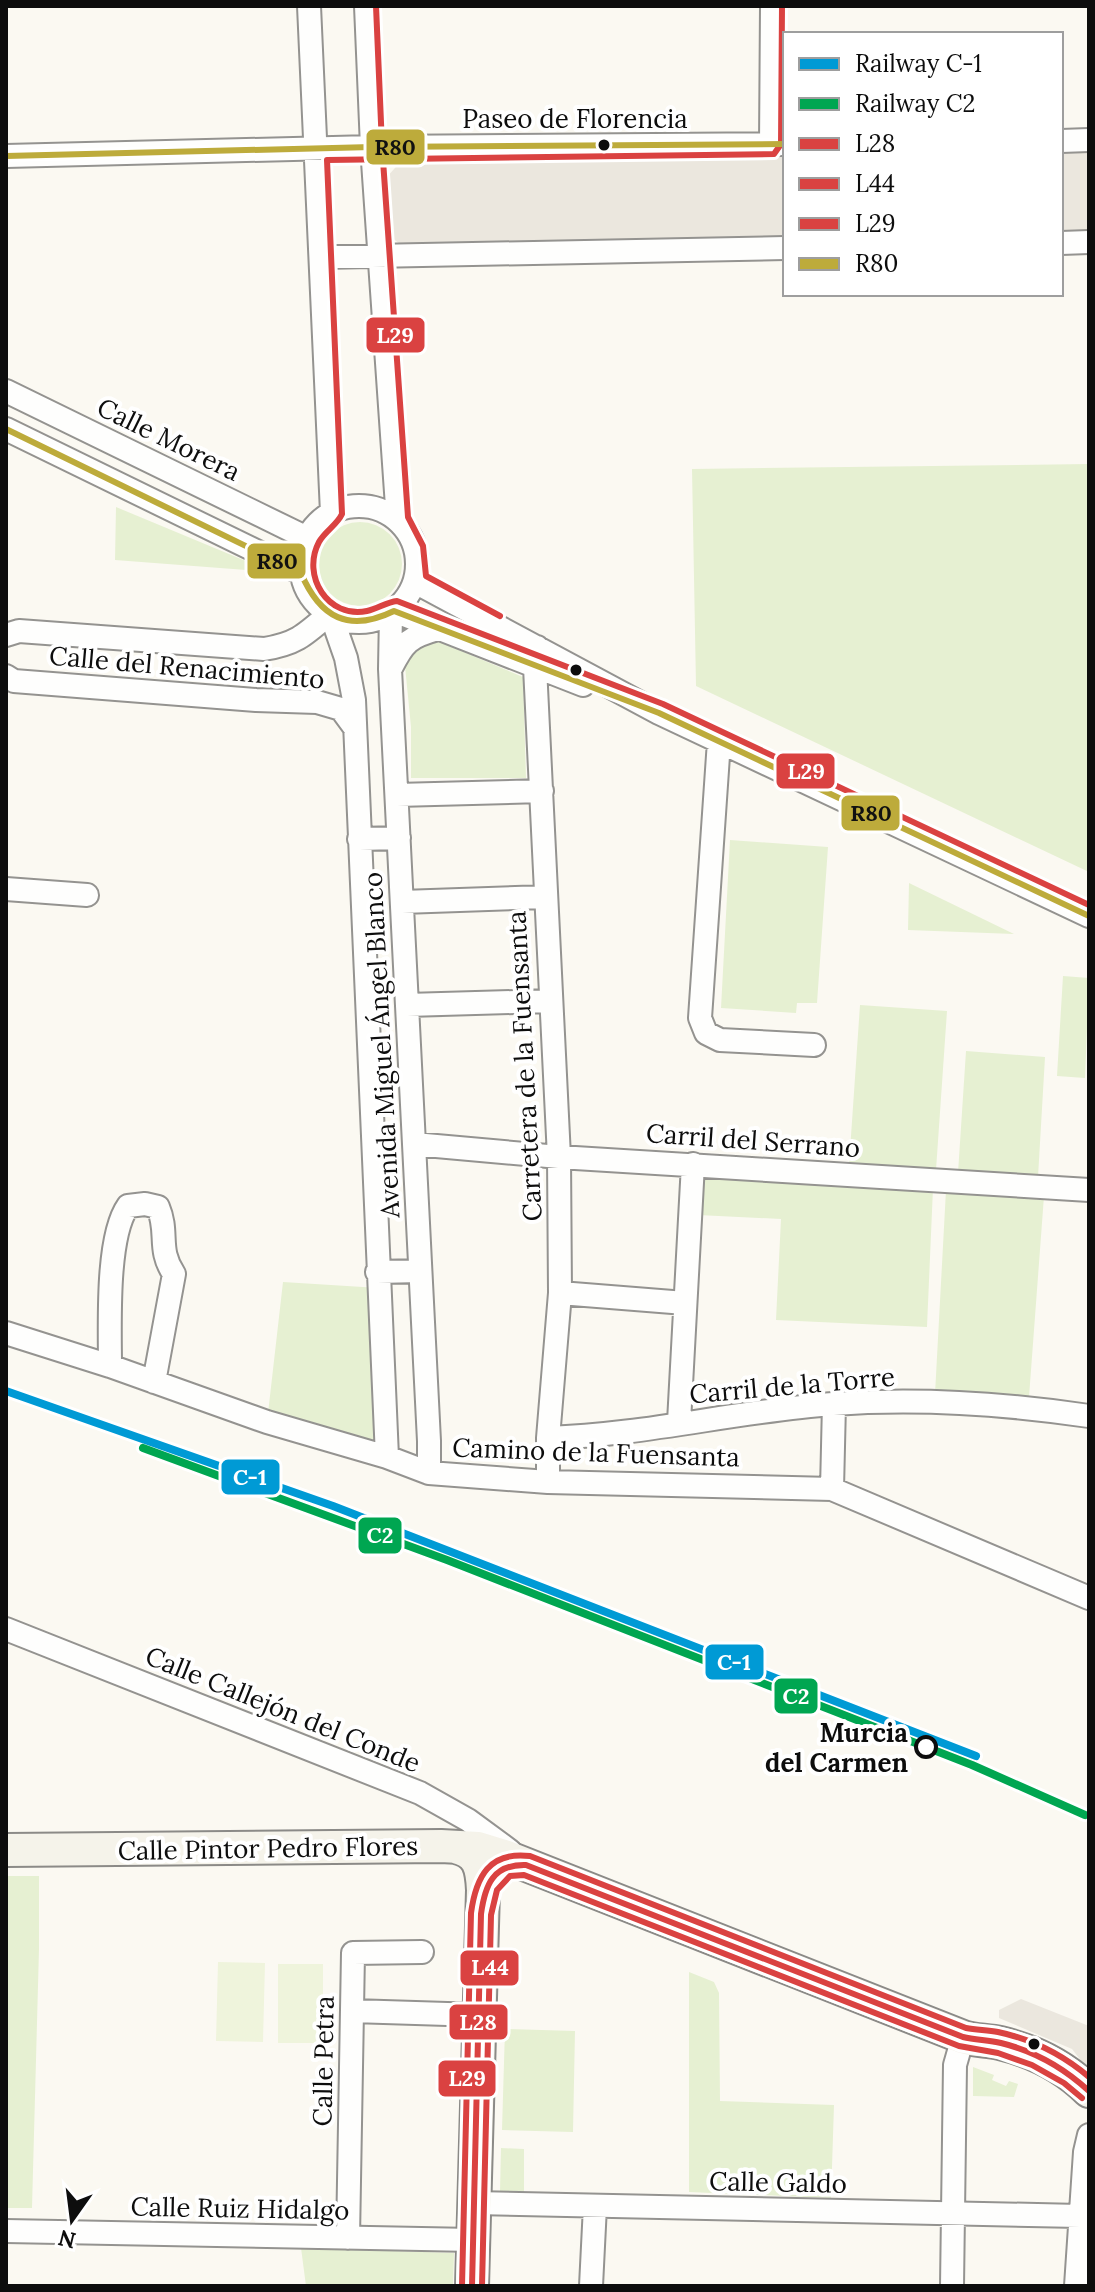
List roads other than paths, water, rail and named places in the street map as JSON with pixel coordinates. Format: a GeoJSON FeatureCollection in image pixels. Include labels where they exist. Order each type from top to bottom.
{"type":"FeatureCollection","features":[{"type":"Feature","properties":{"kind":"main road","name":"Calle Pintor Pedro Flores"},"geometry":{"type":"LineString","coordinates":[[6,1850],[468,1838],[492,1852],[963,2037],[1004,2044],[1033,2054],[1060,2067],[1089,2091]]}},
{"type":"Feature","properties":{"kind":"main road"},"geometry":{"type":"LineString","coordinates":[[468,1838],[469,1851],[478,1860],[482,1876],[472,2286]]}},
{"type":"Feature","properties":{"kind":"main road"},"geometry":{"type":"LineString","coordinates":[[482,1907],[487,1886],[495,1873],[510,1864],[526,1865]]}},
{"type":"Feature","properties":{"kind":"street"},"geometry":{"type":"LineString","coordinates":[[309,6],[332,513]]}},
{"type":"Feature","properties":{"kind":"street"},"geometry":{"type":"LineString","coordinates":[[366,6],[372,147],[398,521]]}},
{"type":"Feature","properties":{"kind":"street"},"geometry":{"type":"LineString","coordinates":[[772,6],[778,144]]}},
{"type":"Feature","properties":{"kind":"street"},"geometry":{"type":"LineString","coordinates":[[1063,141],[1089,140]]}},
{"type":"Feature","properties":{"kind":"street","name":"Paseo de Florencia"},"geometry":{"type":"LineString","coordinates":[[6,156],[372,147],[778,144]]}},
{"type":"Feature","properties":{"kind":"street"},"geometry":{"type":"LineString","coordinates":[[1063,243],[1089,242]]}},
{"type":"Feature","properties":{"kind":"street"},"geometry":{"type":"LineString","coordinates":[[322,257],[783,248]]}},
{"type":"Feature","properties":{"kind":"street"},"geometry":{"type":"LineString","coordinates":[[6,391],[6,416]]}},
{"type":"Feature","properties":{"kind":"street","name":"Calle Morera"},"geometry":{"type":"LineString","coordinates":[[6,391],[307,538]]}},
{"type":"Feature","properties":{"kind":"street"},"geometry":{"type":"LineString","coordinates":[[6,429],[301,573]]}},
{"type":"Feature","properties":{"kind":"street"},"geometry":{"type":"LineString","coordinates":[[366,506],[383,511],[398,521],[412,538],[417,560],[415,582],[407,598],[393,612],[380,619],[355,622],[330,614],[311,596],[301,573],[301,555],[317,523],[348,507],[366,506]]}},
{"type":"Feature","properties":{"kind":"street"},"geometry":{"type":"LineString","coordinates":[[415,582],[536,657],[1089,916]]}},
{"type":"Feature","properties":{"kind":"street"},"geometry":{"type":"LineString","coordinates":[[393,612],[438,629],[536,657]]}},
{"type":"Feature","properties":{"kind":"street","name":"Avenida Miguel Ángel Blanco"},"geometry":{"type":"LineString","coordinates":[[393,612],[390,669],[429,1473]]}},
{"type":"Feature","properties":{"kind":"street","name":"Calle del Renacimiento"},"geometry":{"type":"LineString","coordinates":[[6,635],[19,631],[264,649],[289,645],[330,614]]}},
{"type":"Feature","properties":{"kind":"street","name":"Avenida Miguel Ángel Blanco"},"geometry":{"type":"LineString","coordinates":[[330,614],[346,658],[354,700],[387,1457]]}},
{"type":"Feature","properties":{"kind":"street"},"geometry":{"type":"LineString","coordinates":[[390,669],[409,639],[438,629]]}},
{"type":"Feature","properties":{"kind":"street","name":"Carretera de la Fuensanta"},"geometry":{"type":"LineString","coordinates":[[536,657],[559,1157],[560,1293],[548,1438],[548,1482]]}},
{"type":"Feature","properties":{"kind":"street","name":"Calle del Renacimiento"},"geometry":{"type":"LineString","coordinates":[[6,676],[14,681],[317,702],[341,709],[355,728]]}},
{"type":"Feature","properties":{"kind":"street"},"geometry":{"type":"LineString","coordinates":[[719,741],[700,1018],[706,1033],[720,1040],[814,1045]]}},
{"type":"Feature","properties":{"kind":"street"},"geometry":{"type":"LineString","coordinates":[[397,795],[542,791]]}},
{"type":"Feature","properties":{"kind":"street"},"geometry":{"type":"LineString","coordinates":[[359,839],[399,838]]}},
{"type":"Feature","properties":{"kind":"street"},"geometry":{"type":"LineString","coordinates":[[6,889],[87,895]]}},
{"type":"Feature","properties":{"kind":"street"},"geometry":{"type":"LineString","coordinates":[[402,902],[545,897]]}},
{"type":"Feature","properties":{"kind":"street"},"geometry":{"type":"LineString","coordinates":[[407,1005],[550,1001]]}},
{"type":"Feature","properties":{"kind":"street","name":"Carril del Serrano"},"geometry":{"type":"LineString","coordinates":[[414,1144],[559,1157],[1089,1190]]}},
{"type":"Feature","properties":{"kind":"street"},"geometry":{"type":"LineString","coordinates":[[679,1422],[693,1164]]}},
{"type":"Feature","properties":{"kind":"street"},"geometry":{"type":"LineString","coordinates":[[110,1366],[111,1275],[117,1227],[128,1206],[145,1204],[158,1207],[163,1220],[164,1259],[174,1274],[154,1382]]}},
{"type":"Feature","properties":{"kind":"street"},"geometry":{"type":"LineString","coordinates":[[377,1272],[420,1271]]}},
{"type":"Feature","properties":{"kind":"street"},"geometry":{"type":"LineString","coordinates":[[560,1293],[686,1297]]}},
{"type":"Feature","properties":{"kind":"street","name":"Camino de la Fuensanta"},"geometry":{"type":"LineString","coordinates":[[6,1333],[267,1422],[387,1457],[429,1473],[548,1482],[832,1489],[1089,1597]]}},
{"type":"Feature","properties":{"kind":"street","name":"Carril de la Torre"},"geometry":{"type":"LineString","coordinates":[[548,1438],[595,1436],[679,1422],[834,1404],[921,1403],[1043,1410],[1089,1416]]}},
{"type":"Feature","properties":{"kind":"street"},"geometry":{"type":"LineString","coordinates":[[832,1489],[834,1404]]}},
{"type":"Feature","properties":{"kind":"street","name":"Calle Callejón del Conde"},"geometry":{"type":"LineString","coordinates":[[6,1629],[420,1793],[468,1838]]}},
{"type":"Feature","properties":{"kind":"street","name":"Calle Petra"},"geometry":{"type":"LineString","coordinates":[[348,2238],[353,1953],[422,1952]]}},
{"type":"Feature","properties":{"kind":"street"},"geometry":{"type":"LineString","coordinates":[[352,2011],[479,2015]]}},
{"type":"Feature","properties":{"kind":"street"},"geometry":{"type":"LineString","coordinates":[[952,2286],[955,2065],[963,2037]]}},
{"type":"Feature","properties":{"kind":"street"},"geometry":{"type":"LineString","coordinates":[[1076,2286],[1085,2152],[1089,2135]]}},
{"type":"Feature","properties":{"kind":"street","name":"Calle Galdo"},"geometry":{"type":"LineString","coordinates":[[474,2203],[1080,2216]]}},
{"type":"Feature","properties":{"kind":"street"},"geometry":{"type":"LineString","coordinates":[[591,2286],[595,2206]]}},
{"type":"Feature","properties":{"kind":"street","name":"Calle Ruiz Hidalgo"},"geometry":{"type":"LineString","coordinates":[[6,2231],[473,2240]]}},
{"type":"Feature","properties":{"kind":"rail line","name":"C-1"},"geometry":{"type":"LineString","coordinates":[[6,1391],[333,1506],[976,1756]]}},
{"type":"Feature","properties":{"kind":"rail line","name":"C2"},"geometry":{"type":"LineString","coordinates":[[143,1448],[447,1560],[972,1765],[1085,1815]]}},
{"type":"Feature","properties":{"kind":"place","name":"Murcia del Carmen"},"geometry":{"type":"Point","coordinates":[926,1747]}}]}
